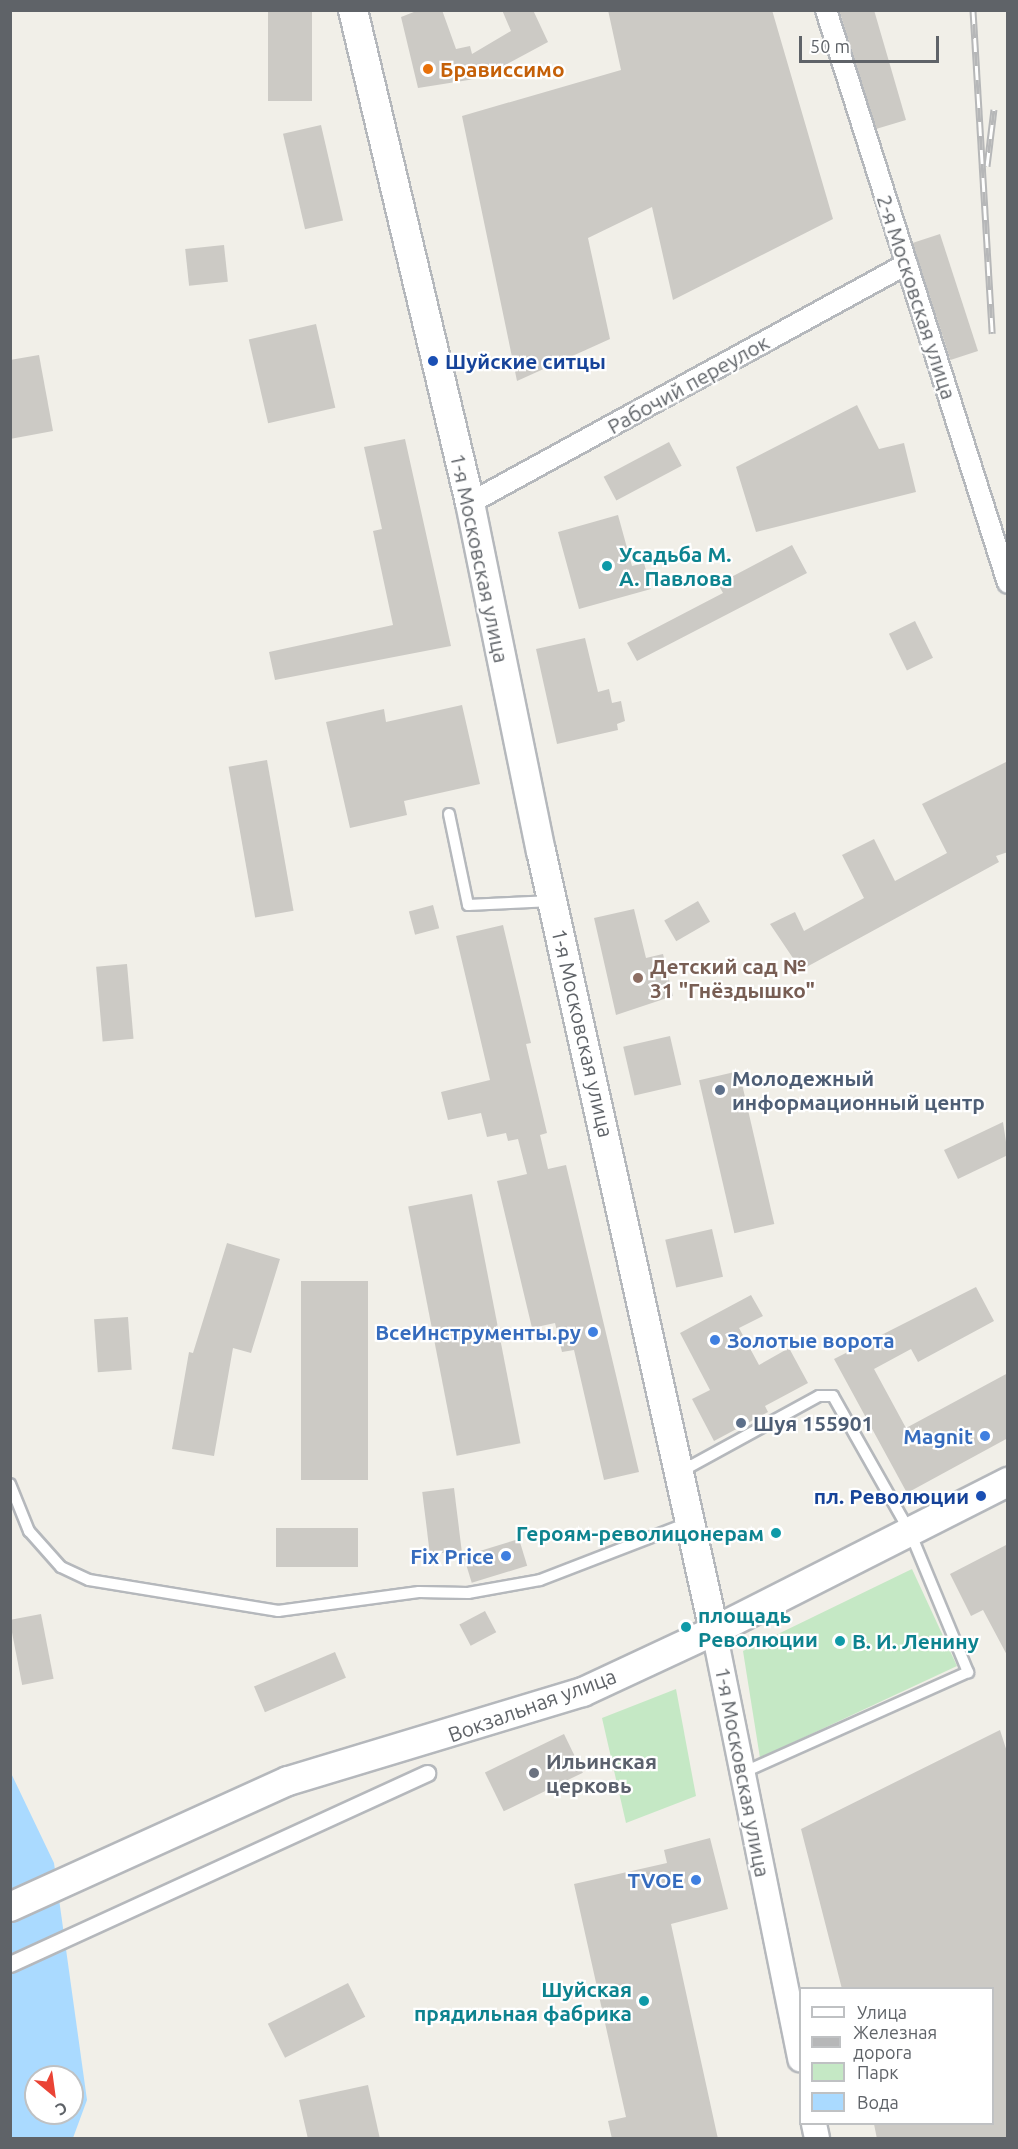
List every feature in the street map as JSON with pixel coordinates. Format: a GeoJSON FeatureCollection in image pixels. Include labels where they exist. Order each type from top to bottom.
{"type":"FeatureCollection","features":[{"type":"Feature","properties":{"kind":"main road","name":"1-я Московская улица"},"geometry":{"type":"LineString","coordinates":[[353,10],[470,503],[552,901],[714,1631]]}},
{"type":"Feature","properties":{"kind":"main road","name":"Вокзальная улица"},"geometry":{"type":"LineString","coordinates":[[10,1907],[107,1860],[288,1781],[583,1692],[714,1631],[1008,1482]]}},
{"type":"Feature","properties":{"kind":"street","name":"2-я Московская улица"},"geometry":{"type":"LineString","coordinates":[[826,10],[1008,583]]}},
{"type":"Feature","properties":{"kind":"street","name":"Рабочий переулок"},"geometry":{"type":"LineString","coordinates":[[470,503],[907,264]]}},
{"type":"Feature","properties":{"kind":"street","name":"1-я Московская улица"},"geometry":{"type":"LineString","coordinates":[[714,1631],[799,2049]]}},
{"type":"Feature","properties":{"kind":"street"},"geometry":{"type":"LineString","coordinates":[[10,1964],[121,1910],[427,1773]]}},
{"type":"Feature","properties":{"kind":"lane"},"geometry":{"type":"LineString","coordinates":[[449,814],[468,905],[552,901]]}},
{"type":"Feature","properties":{"kind":"lane"},"geometry":{"type":"LineString","coordinates":[[680,1472],[829,1395],[840,1403],[910,1532],[968,1672],[742,1773]]}},
{"type":"Feature","properties":{"kind":"lane"},"geometry":{"type":"LineString","coordinates":[[10,1484],[29,1531],[61,1568],[89,1580],[278,1611],[418,1592],[468,1593],[540,1580],[691,1522]]}},
{"type":"Feature","properties":{"kind":"green space"},"geometry":{"type":"Polygon","coordinates":[[[912,1569],[957,1666],[760,1758],[743,1651],[912,1569]]]}},
{"type":"Feature","properties":{"kind":"green space"},"geometry":{"type":"Polygon","coordinates":[[[676,1689],[696,1796],[626,1823],[602,1718],[676,1689]]]}},
{"type":"Feature","properties":{"kind":"water"},"geometry":{"type":"Polygon","coordinates":[[[10,1771],[54,1863],[82,2065],[24,2065],[24,2125],[78,2125],[73,2138],[11,2138],[10,1771]]]}},
{"type":"Feature","properties":{"kind":"water"},"geometry":{"type":"Polygon","coordinates":[[[84,2078],[87,2100],[84,2108],[84,2078]]]}},
{"type":"Feature","properties":{"kind":"building"},"geometry":{"type":"Polygon","coordinates":[[[268,10],[312,10],[312,101],[268,101],[268,10]]]}},
{"type":"Feature","properties":{"kind":"building"},"geometry":{"type":"Polygon","coordinates":[[[419,10],[442,10],[456,49],[470,46],[472,54],[511,31],[502,10],[533,10],[548,42],[481,78],[418,88],[401,17],[419,10]]]}},
{"type":"Feature","properties":{"kind":"building"},"geometry":{"type":"Polygon","coordinates":[[[608,10],[772,10],[833,219],[673,300],[652,207],[588,238],[610,339],[517,381],[462,116],[621,70],[608,10]]]}},
{"type":"Feature","properties":{"kind":"building"},"geometry":{"type":"Polygon","coordinates":[[[839,10],[874,10],[906,120],[876,129],[839,10]]]}},
{"type":"Feature","properties":{"kind":"building"},"geometry":{"type":"Polygon","coordinates":[[[321,125],[343,220],[305,229],[283,134],[321,125]]]}},
{"type":"Feature","properties":{"kind":"building"},"geometry":{"type":"Polygon","coordinates":[[[940,234],[978,351],[950,360],[912,243],[940,234]]]}},
{"type":"Feature","properties":{"kind":"building"},"geometry":{"type":"Polygon","coordinates":[[[224,245],[228,282],[189,286],[185,249],[224,245]]]}},
{"type":"Feature","properties":{"kind":"building"},"geometry":{"type":"Polygon","coordinates":[[[316,324],[335,408],[268,423],[249,340],[316,324]]]}},
{"type":"Feature","properties":{"kind":"building"},"geometry":{"type":"Polygon","coordinates":[[[39,355],[53,431],[10,439],[10,360],[39,355]]]}},
{"type":"Feature","properties":{"kind":"building"},"geometry":{"type":"Polygon","coordinates":[[[857,405],[879,449],[904,443],[916,492],[756,532],[736,467],[857,405]]]}},
{"type":"Feature","properties":{"kind":"building"},"geometry":{"type":"Polygon","coordinates":[[[405,439],[451,646],[275,680],[269,652],[393,625],[373,531],[382,529],[364,447],[405,439]]]}},
{"type":"Feature","properties":{"kind":"building"},"geometry":{"type":"Polygon","coordinates":[[[669,442],[682,466],[616,501],[604,477],[669,442]]]}},
{"type":"Feature","properties":{"kind":"building"},"geometry":{"type":"Polygon","coordinates":[[[618,515],[632,566],[644,563],[651,589],[579,609],[558,532],[618,515]]]}},
{"type":"Feature","properties":{"kind":"building"},"geometry":{"type":"Polygon","coordinates":[[[792,545],[807,573],[637,661],[627,643],[723,593],[718,584],[792,545]]]}},
{"type":"Feature","properties":{"kind":"building"},"geometry":{"type":"Polygon","coordinates":[[[915,621],[933,658],[907,671],[889,634],[915,621]]]}},
{"type":"Feature","properties":{"kind":"building"},"geometry":{"type":"Polygon","coordinates":[[[585,638],[598,692],[609,689],[612,703],[621,701],[625,721],[617,724],[618,730],[557,744],[536,649],[585,638]]]}},
{"type":"Feature","properties":{"kind":"building"},"geometry":{"type":"Polygon","coordinates":[[[462,705],[480,784],[404,801],[407,815],[350,828],[326,722],[384,709],[386,722],[462,705]]]}},
{"type":"Feature","properties":{"kind":"building"},"geometry":{"type":"Polygon","coordinates":[[[267,760],[294,911],[255,917],[229,767],[267,760]]]}},
{"type":"Feature","properties":{"kind":"building"},"geometry":{"type":"Polygon","coordinates":[[[1008,761],[1008,852],[996,856],[999,862],[801,970],[770,924],[795,912],[804,931],[864,898],[842,855],[874,839],[895,881],[947,853],[922,804],[1008,761]]]}},
{"type":"Feature","properties":{"kind":"building"},"geometry":{"type":"Polygon","coordinates":[[[698,901],[710,922],[676,941],[664,921],[698,901]]]}},
{"type":"Feature","properties":{"kind":"building"},"geometry":{"type":"Polygon","coordinates":[[[433,905],[439,928],[415,935],[409,911],[433,905]]]}},
{"type":"Feature","properties":{"kind":"building","name":"Детский сад № 31 \"Гнёздышко\""},"geometry":{"type":"Polygon","coordinates":[[[634,909],[646,958],[663,954],[673,996],[616,1015],[594,918],[634,909]]]}},
{"type":"Feature","properties":{"kind":"building"},"geometry":{"type":"Polygon","coordinates":[[[503,925],[531,1043],[526,1044],[547,1133],[540,1135],[548,1169],[566,1165],[639,1472],[604,1480],[574,1350],[562,1352],[555,1323],[532,1328],[497,1181],[527,1174],[518,1139],[508,1141],[506,1133],[487,1137],[481,1113],[448,1120],[441,1092],[490,1080],[456,936],[503,925]]]}},
{"type":"Feature","properties":{"kind":"building"},"geometry":{"type":"Polygon","coordinates":[[[127,964],[134,1039],[103,1041],[96,967],[127,964]]]}},
{"type":"Feature","properties":{"kind":"building"},"geometry":{"type":"Polygon","coordinates":[[[670,1036],[681,1085],[634,1096],[623,1047],[670,1036]]]}},
{"type":"Feature","properties":{"kind":"building"},"geometry":{"type":"Polygon","coordinates":[[[739,1071],[774,1224],[734,1233],[699,1080],[739,1071]]]}},
{"type":"Feature","properties":{"kind":"building"},"geometry":{"type":"Polygon","coordinates":[[[1003,1122],[1008,1155],[958,1179],[944,1150],[1003,1122]]]}},
{"type":"Feature","properties":{"kind":"building"},"geometry":{"type":"Polygon","coordinates":[[[472,1194],[520,1443],[457,1456],[408,1206],[472,1194]]]}},
{"type":"Feature","properties":{"kind":"building"},"geometry":{"type":"Polygon","coordinates":[[[712,1229],[723,1277],[676,1288],[665,1240],[712,1229]]]}},
{"type":"Feature","properties":{"kind":"building"},"geometry":{"type":"Polygon","coordinates":[[[227,1243],[280,1259],[251,1353],[233,1348],[214,1456],[172,1449],[189,1352],[193,1353],[227,1243]]]}},
{"type":"Feature","properties":{"kind":"building"},"geometry":{"type":"Polygon","coordinates":[[[301,1281],[368,1281],[368,1480],[301,1480],[301,1281]]]}},
{"type":"Feature","properties":{"kind":"building"},"geometry":{"type":"Polygon","coordinates":[[[976,1287],[994,1321],[918,1362],[911,1349],[874,1369],[906,1428],[1008,1373],[1008,1438],[907,1493],[834,1359],[976,1287]]]}},
{"type":"Feature","properties":{"kind":"building"},"geometry":{"type":"Polygon","coordinates":[[[751,1295],[763,1316],[739,1328],[759,1365],[789,1348],[808,1383],[765,1406],[768,1412],[714,1441],[692,1399],[710,1390],[680,1333],[751,1295]]]}},
{"type":"Feature","properties":{"kind":"building"},"geometry":{"type":"Polygon","coordinates":[[[128,1317],[132,1370],[98,1372],[94,1319],[128,1317]]]}},
{"type":"Feature","properties":{"kind":"building"},"geometry":{"type":"Polygon","coordinates":[[[454,1488],[462,1551],[430,1554],[422,1492],[454,1488]]]}},
{"type":"Feature","properties":{"kind":"building"},"geometry":{"type":"Polygon","coordinates":[[[276,1528],[358,1528],[358,1567],[276,1567],[276,1528]]]}},
{"type":"Feature","properties":{"kind":"building"},"geometry":{"type":"Polygon","coordinates":[[[519,1539],[527,1566],[472,1583],[464,1556],[519,1539]]]}},
{"type":"Feature","properties":{"kind":"building"},"geometry":{"type":"Polygon","coordinates":[[[1008,1544],[1008,1657],[983,1610],[971,1616],[950,1574],[1008,1544]]]}},
{"type":"Feature","properties":{"kind":"building"},"geometry":{"type":"Polygon","coordinates":[[[485,1611],[496,1632],[471,1646],[459,1625],[485,1611]]]}},
{"type":"Feature","properties":{"kind":"building"},"geometry":{"type":"Polygon","coordinates":[[[41,1614],[54,1679],[22,1685],[10,1620],[41,1614]]]}},
{"type":"Feature","properties":{"kind":"building"},"geometry":{"type":"Polygon","coordinates":[[[335,1652],[346,1678],[265,1712],[254,1686],[335,1652]]]}},
{"type":"Feature","properties":{"kind":"building"},"geometry":{"type":"Polygon","coordinates":[[[1000,1730],[1008,1755],[1008,2139],[877,2139],[874,2125],[994,2125],[994,1987],[841,1987],[801,1829],[1000,1730]]]}},
{"type":"Feature","properties":{"kind":"building","name":"Ильинская церковь"},"geometry":{"type":"Polygon","coordinates":[[[564,1734],[583,1773],[504,1811],[485,1773],[564,1734]]]}},
{"type":"Feature","properties":{"kind":"building","name":"Шуйская прядильная фабрика"},"geometry":{"type":"Polygon","coordinates":[[[710,1838],[728,1909],[671,1924],[718,2139],[612,2139],[608,2121],[626,2117],[574,1884],[667,1863],[664,1850],[710,1838]]]}},
{"type":"Feature","properties":{"kind":"building"},"geometry":{"type":"Polygon","coordinates":[[[348,1983],[365,2017],[285,2058],[268,2024],[348,1983]]]}},
{"type":"Feature","properties":{"kind":"building"},"geometry":{"type":"Polygon","coordinates":[[[368,2085],[380,2139],[308,2139],[299,2100],[368,2085]]]}},
{"type":"Feature","properties":{"kind":"railway"},"geometry":{"type":"LineString","coordinates":[[973,10],[992,333]]}},
{"type":"Feature","properties":{"kind":"railway"},"geometry":{"type":"LineString","coordinates":[[987,166],[994,109]]}},
{"type":"Feature","properties":{"kind":"place","name":"Брависсимо"},"geometry":{"type":"Point","coordinates":[428,69]}},
{"type":"Feature","properties":{"kind":"place","name":"Шуйские ситцы"},"geometry":{"type":"Point","coordinates":[433,361]}},
{"type":"Feature","properties":{"kind":"place","name":"Усадьба М. А. Павлова"},"geometry":{"type":"Point","coordinates":[607,566]}},
{"type":"Feature","properties":{"kind":"place","name":"Детский сад № 31 \"Гнёздышко\""},"geometry":{"type":"Point","coordinates":[638,978]}},
{"type":"Feature","properties":{"kind":"place","name":"Молодежный информационный центр"},"geometry":{"type":"Point","coordinates":[720,1090]}},
{"type":"Feature","properties":{"kind":"place","name":"ВсеИнструменты.ру"},"geometry":{"type":"Point","coordinates":[593,1332]}},
{"type":"Feature","properties":{"kind":"place","name":"Золотые ворота"},"geometry":{"type":"Point","coordinates":[715,1340]}},
{"type":"Feature","properties":{"kind":"place","name":"Шуя 155901"},"geometry":{"type":"Point","coordinates":[741,1423]}},
{"type":"Feature","properties":{"kind":"place","name":"Magnit"},"geometry":{"type":"Point","coordinates":[985,1436]}},
{"type":"Feature","properties":{"kind":"place","name":"пл. Революции"},"geometry":{"type":"Point","coordinates":[981,1496]}},
{"type":"Feature","properties":{"kind":"place","name":"Героям-револицонерам"},"geometry":{"type":"Point","coordinates":[776,1533]}},
{"type":"Feature","properties":{"kind":"place","name":"Fix Price"},"geometry":{"type":"Point","coordinates":[506,1556]}},
{"type":"Feature","properties":{"kind":"place","name":"площадь Революции"},"geometry":{"type":"Point","coordinates":[686,1627]}},
{"type":"Feature","properties":{"kind":"place","name":"В. И. Ленину"},"geometry":{"type":"Point","coordinates":[840,1641]}},
{"type":"Feature","properties":{"kind":"place","name":"Ильинская церковь"},"geometry":{"type":"Point","coordinates":[534,1773]}},
{"type":"Feature","properties":{"kind":"place","name":"TVOE"},"geometry":{"type":"Point","coordinates":[696,1880]}},
{"type":"Feature","properties":{"kind":"place","name":"Шуйская прядильная фабрика"},"geometry":{"type":"Point","coordinates":[644,2001]}}]}
